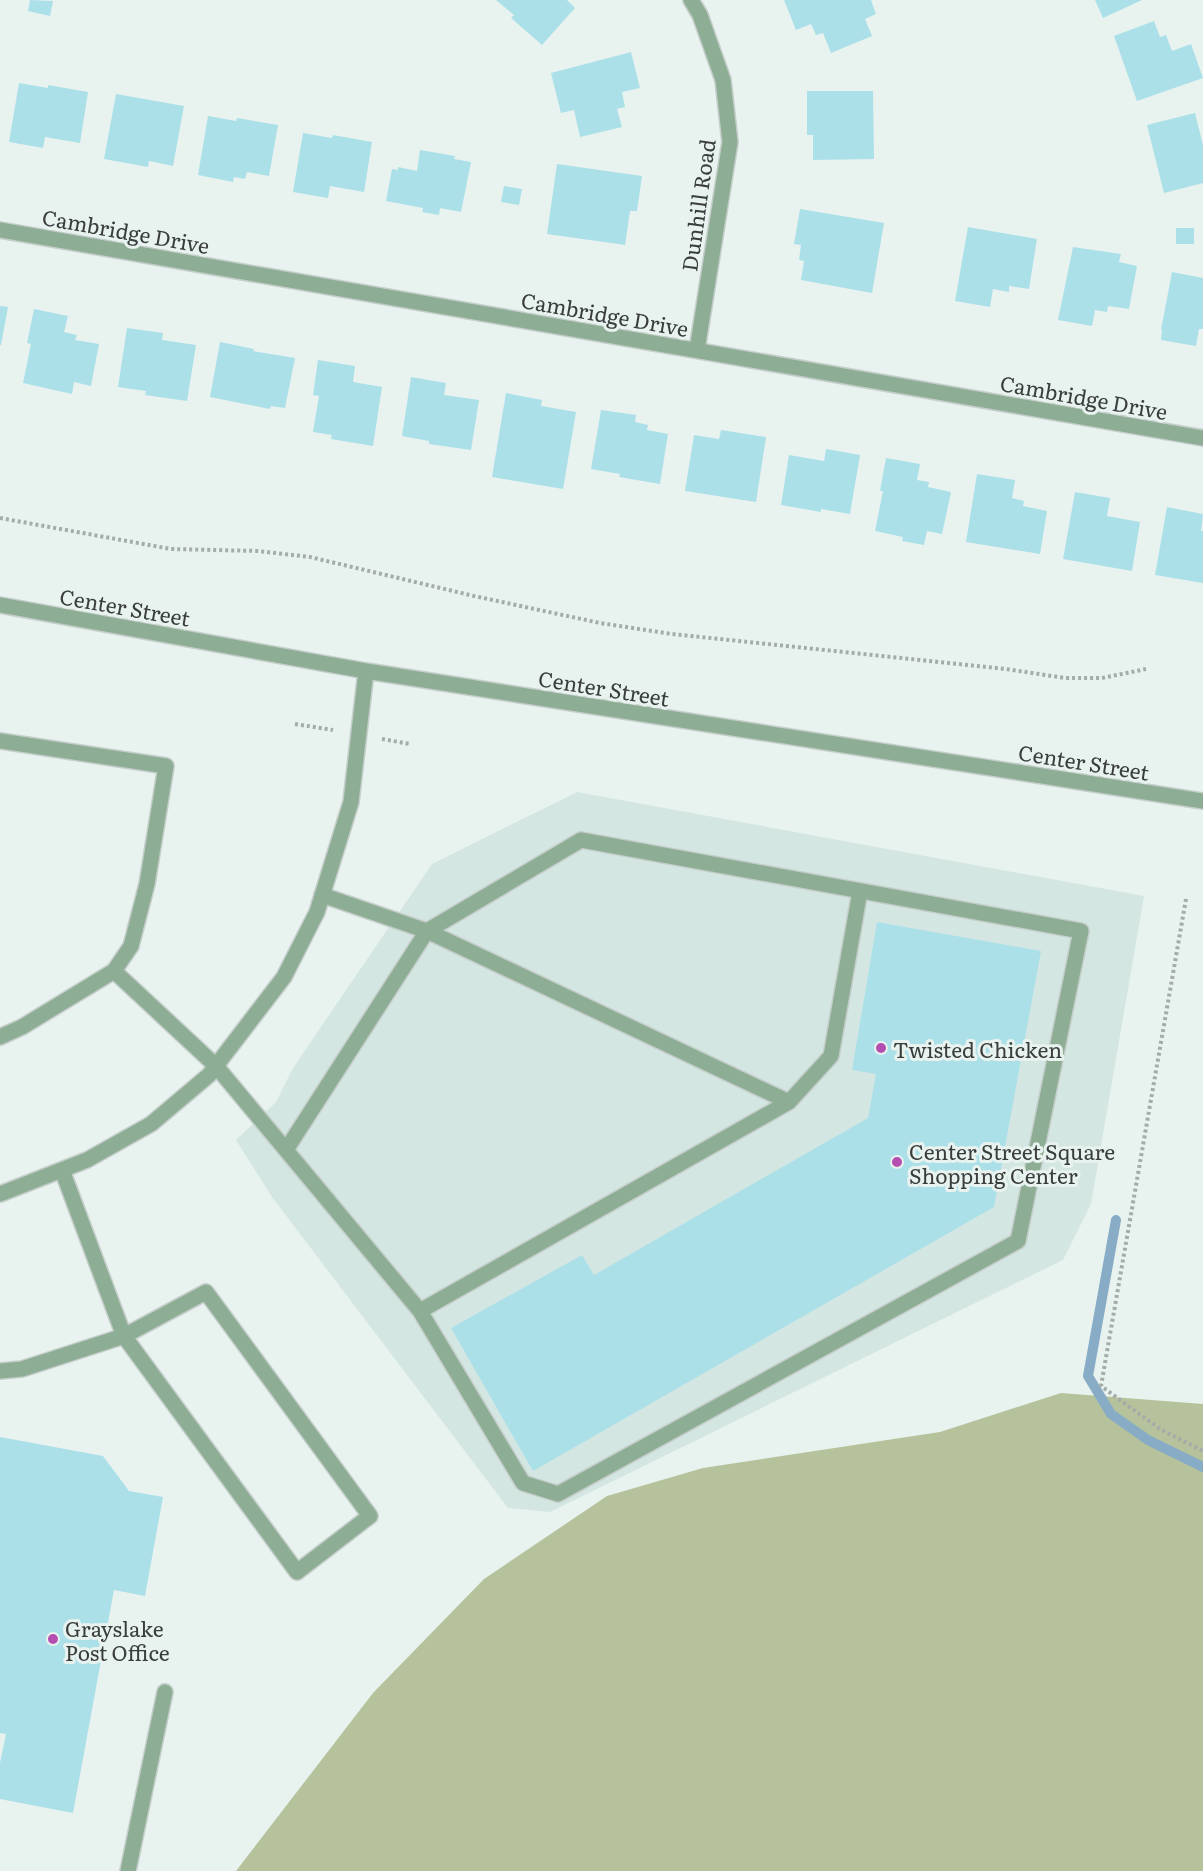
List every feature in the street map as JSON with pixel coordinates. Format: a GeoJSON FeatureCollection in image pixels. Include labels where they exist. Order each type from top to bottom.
{"type":"FeatureCollection","features":[{"type":"Feature","properties":{"kind":"street","name":"Dunhill Road"},"geometry":{"type":"LineString","coordinates":[[691,0],[700,15],[723,80],[730,142],[697,350]]}},
{"type":"Feature","properties":{"kind":"street","name":"Cambridge Drive"},"geometry":{"type":"LineString","coordinates":[[0,230],[1203,438]]}},
{"type":"Feature","properties":{"kind":"street","name":"Center Street"},"geometry":{"type":"LineString","coordinates":[[0,605],[366,671],[1203,801]]}},
{"type":"Feature","properties":{"kind":"street"},"geometry":{"type":"LineString","coordinates":[[0,1194],[87,1160],[151,1124],[209,1075],[284,977],[317,912],[351,802],[366,671]]}},
{"type":"Feature","properties":{"kind":"street"},"geometry":{"type":"LineString","coordinates":[[0,741],[166,766],[147,884],[131,946],[114,971],[22,1027],[0,1037]]}},
{"type":"Feature","properties":{"kind":"street"},"geometry":{"type":"LineString","coordinates":[[114,971],[216,1066],[420,1311],[523,1483],[558,1494],[1018,1241],[1081,931],[581,840],[427,931],[286,1150]]}},
{"type":"Feature","properties":{"kind":"street"},"geometry":{"type":"LineString","coordinates":[[420,1311],[789,1102],[831,1056],[860,891]]}},
{"type":"Feature","properties":{"kind":"street"},"geometry":{"type":"LineString","coordinates":[[322,895],[427,931],[789,1102]]}},
{"type":"Feature","properties":{"kind":"street"},"geometry":{"type":"LineString","coordinates":[[0,1371],[22,1369],[124,1336],[206,1292],[370,1516],[297,1572],[124,1336],[62,1170]]}},
{"type":"Feature","properties":{"kind":"street"},"geometry":{"type":"LineString","coordinates":[[128,1871],[165,1692]]}},
{"type":"Feature","properties":{"kind":"path"},"geometry":{"type":"LineString","coordinates":[[0,518],[171,549],[258,551],[310,557],[577,618],[672,634],[1006,669],[1065,678],[1102,678],[1146,669]]}},
{"type":"Feature","properties":{"kind":"path"},"geometry":{"type":"LineString","coordinates":[[1186,899],[1101,1386],[1160,1429],[1203,1452]]}},
{"type":"Feature","properties":{"kind":"shaded area"},"geometry":{"type":"Polygon","coordinates":[[[577,792],[1144,896],[1091,1204],[1063,1260],[550,1512],[508,1508],[272,1197],[236,1140],[276,1102],[293,1068],[432,864],[577,792]]]}},
{"type":"Feature","properties":{"kind":"green space"},"geometry":{"type":"Polygon","coordinates":[[[1061,1393],[1203,1404],[1203,1871],[236,1871],[373,1693],[484,1579],[607,1496],[703,1468],[940,1432],[1061,1393]]]}},
{"type":"Feature","properties":{"kind":"building"},"geometry":{"type":"Polygon","coordinates":[[[30,0],[53,1],[50,16],[28,11],[30,0]]]}},
{"type":"Feature","properties":{"kind":"building"},"geometry":{"type":"Polygon","coordinates":[[[496,0],[567,0],[575,8],[542,45],[511,18],[514,15],[496,0]]]}},
{"type":"Feature","properties":{"kind":"building"},"geometry":{"type":"Polygon","coordinates":[[[784,0],[871,0],[876,14],[865,19],[872,36],[831,53],[823,33],[816,35],[811,24],[796,30],[784,0]]]}},
{"type":"Feature","properties":{"kind":"building"},"geometry":{"type":"Polygon","coordinates":[[[1095,0],[1142,0],[1103,18],[1095,0]]]}},
{"type":"Feature","properties":{"kind":"building"},"geometry":{"type":"Polygon","coordinates":[[[1154,21],[1160,37],[1166,35],[1172,51],[1191,44],[1203,78],[1137,101],[1114,36],[1154,21]]]}},
{"type":"Feature","properties":{"kind":"building"},"geometry":{"type":"Polygon","coordinates":[[[631,52],[640,88],[622,92],[625,107],[617,109],[622,127],[580,137],[574,110],[561,113],[551,73],[631,52]]]}},
{"type":"Feature","properties":{"kind":"building"},"geometry":{"type":"Polygon","coordinates":[[[19,83],[88,92],[80,143],[45,137],[43,148],[9,142],[19,83]]]}},
{"type":"Feature","properties":{"kind":"building"},"geometry":{"type":"Polygon","coordinates":[[[807,91],[873,91],[874,159],[813,160],[813,135],[807,135],[807,91]]]}},
{"type":"Feature","properties":{"kind":"building"},"geometry":{"type":"Polygon","coordinates":[[[116,94],[184,106],[173,166],[149,161],[148,167],[104,159],[116,94]]]}},
{"type":"Feature","properties":{"kind":"building"},"geometry":{"type":"Polygon","coordinates":[[[1195,113],[1203,145],[1203,183],[1164,193],[1147,125],[1195,113]]]}},
{"type":"Feature","properties":{"kind":"building"},"geometry":{"type":"Polygon","coordinates":[[[208,116],[278,125],[269,176],[247,172],[245,179],[234,177],[233,182],[198,175],[208,116]]]}},
{"type":"Feature","properties":{"kind":"building"},"geometry":{"type":"Polygon","coordinates":[[[303,133],[332,138],[333,135],[372,142],[364,192],[330,186],[328,198],[293,192],[303,133]]]}},
{"type":"Feature","properties":{"kind":"building"},"geometry":{"type":"Polygon","coordinates":[[[420,150],[455,156],[454,159],[471,162],[461,212],[440,208],[439,215],[422,212],[423,208],[386,201],[392,169],[398,170],[398,167],[417,171],[420,150]]]}},
{"type":"Feature","properties":{"kind":"building"},"geometry":{"type":"Polygon","coordinates":[[[557,164],[642,176],[637,211],[630,211],[625,245],[547,234],[557,164]]]}},
{"type":"Feature","properties":{"kind":"building"},"geometry":{"type":"Polygon","coordinates":[[[504,186],[522,189],[519,205],[501,202],[504,186]]]}},
{"type":"Feature","properties":{"kind":"building"},"geometry":{"type":"Polygon","coordinates":[[[800,209],[884,223],[872,293],[801,280],[804,261],[799,260],[801,245],[794,244],[800,209]]]}},
{"type":"Feature","properties":{"kind":"building"},"geometry":{"type":"Polygon","coordinates":[[[968,227],[1037,239],[1029,289],[1009,286],[1009,292],[993,289],[990,307],[955,301],[968,227]]]}},
{"type":"Feature","properties":{"kind":"building"},"geometry":{"type":"Polygon","coordinates":[[[1176,228],[1194,228],[1194,244],[1176,244],[1176,228]]]}},
{"type":"Feature","properties":{"kind":"building"},"geometry":{"type":"Polygon","coordinates":[[[1073,247],[1121,254],[1119,262],[1137,266],[1129,309],[1108,306],[1107,312],[1095,310],[1092,326],[1058,320],[1073,247]]]}},
{"type":"Feature","properties":{"kind":"building"},"geometry":{"type":"Polygon","coordinates":[[[1172,272],[1203,278],[1203,329],[1199,329],[1196,346],[1161,340],[1172,272]]]}},
{"type":"Feature","properties":{"kind":"building"},"geometry":{"type":"Polygon","coordinates":[[[0,306],[8,307],[1,345],[0,345],[0,306]]]}},
{"type":"Feature","properties":{"kind":"building"},"geometry":{"type":"Polygon","coordinates":[[[34,309],[68,316],[64,332],[77,335],[75,340],[99,344],[91,386],[74,382],[72,394],[23,383],[31,344],[27,343],[34,309]]]}},
{"type":"Feature","properties":{"kind":"building"},"geometry":{"type":"Polygon","coordinates":[[[127,328],[163,333],[162,340],[196,345],[187,401],[145,395],[146,391],[118,387],[127,328]]]}},
{"type":"Feature","properties":{"kind":"building"},"geometry":{"type":"Polygon","coordinates":[[[220,342],[254,349],[253,351],[295,358],[285,408],[271,406],[270,409],[210,397],[220,342]]]}},
{"type":"Feature","properties":{"kind":"building"},"geometry":{"type":"Polygon","coordinates":[[[318,360],[355,366],[353,382],[382,387],[373,446],[331,439],[332,435],[313,432],[319,396],[313,395],[318,360]]]}},
{"type":"Feature","properties":{"kind":"building"},"geometry":{"type":"Polygon","coordinates":[[[411,377],[446,383],[444,395],[479,400],[471,450],[429,444],[429,441],[402,436],[411,377]]]}},
{"type":"Feature","properties":{"kind":"building"},"geometry":{"type":"Polygon","coordinates":[[[506,393],[542,400],[541,406],[576,412],[563,489],[492,477],[506,393]]]}},
{"type":"Feature","properties":{"kind":"building"},"geometry":{"type":"Polygon","coordinates":[[[601,410],[636,415],[635,422],[648,425],[647,430],[668,434],[660,484],[619,477],[620,474],[591,469],[601,410]]]}},
{"type":"Feature","properties":{"kind":"building"},"geometry":{"type":"Polygon","coordinates":[[[721,430],[766,437],[756,502],[685,491],[694,435],[719,439],[721,430]]]}},
{"type":"Feature","properties":{"kind":"building"},"geometry":{"type":"Polygon","coordinates":[[[826,449],[860,455],[850,514],[781,505],[789,455],[824,461],[826,449]]]}},
{"type":"Feature","properties":{"kind":"building"},"geometry":{"type":"Polygon","coordinates":[[[886,458],[920,464],[917,480],[929,482],[928,487],[951,492],[942,534],[927,531],[924,545],[902,541],[903,537],[875,531],[883,491],[880,491],[886,458]]]}},
{"type":"Feature","properties":{"kind":"building"},"geometry":{"type":"Polygon","coordinates":[[[977,474],[1015,480],[1012,498],[1024,501],[1023,506],[1047,511],[1040,554],[966,542],[977,474]]]}},
{"type":"Feature","properties":{"kind":"building"},"geometry":{"type":"Polygon","coordinates":[[[1075,492],[1110,498],[1107,516],[1140,522],[1132,571],[1063,559],[1075,492]]]}},
{"type":"Feature","properties":{"kind":"building"},"geometry":{"type":"Polygon","coordinates":[[[1167,507],[1203,514],[1201,531],[1203,531],[1203,583],[1155,575],[1167,507]]]}},
{"type":"Feature","properties":{"kind":"building","name":"Center Street Square Shopping Center"},"geometry":{"type":"Polygon","coordinates":[[[877,922],[1041,951],[994,1207],[533,1471],[451,1328],[582,1255],[594,1275],[868,1118],[876,1074],[852,1070],[877,922]]]}},
{"type":"Feature","properties":{"kind":"building","name":"Grayslake Post Office"},"geometry":{"type":"Polygon","coordinates":[[[0,1437],[103,1456],[129,1491],[163,1497],[145,1596],[114,1590],[73,1813],[0,1799],[0,1763],[6,1734],[0,1733],[0,1437]]]}},
{"type":"Feature","properties":{"kind":"waterway"},"geometry":{"type":"LineString","coordinates":[[1116,1220],[1088,1376],[1111,1414],[1148,1440],[1203,1467]]}},
{"type":"Feature","properties":{"kind":"place","name":"Twisted Chicken"},"geometry":{"type":"Point","coordinates":[881,1048]}},
{"type":"Feature","properties":{"kind":"place","name":"Center Street Square Shopping Center"},"geometry":{"type":"Point","coordinates":[897,1162]}},
{"type":"Feature","properties":{"kind":"place","name":"Grayslake Post Office"},"geometry":{"type":"Point","coordinates":[53,1639]}}]}
